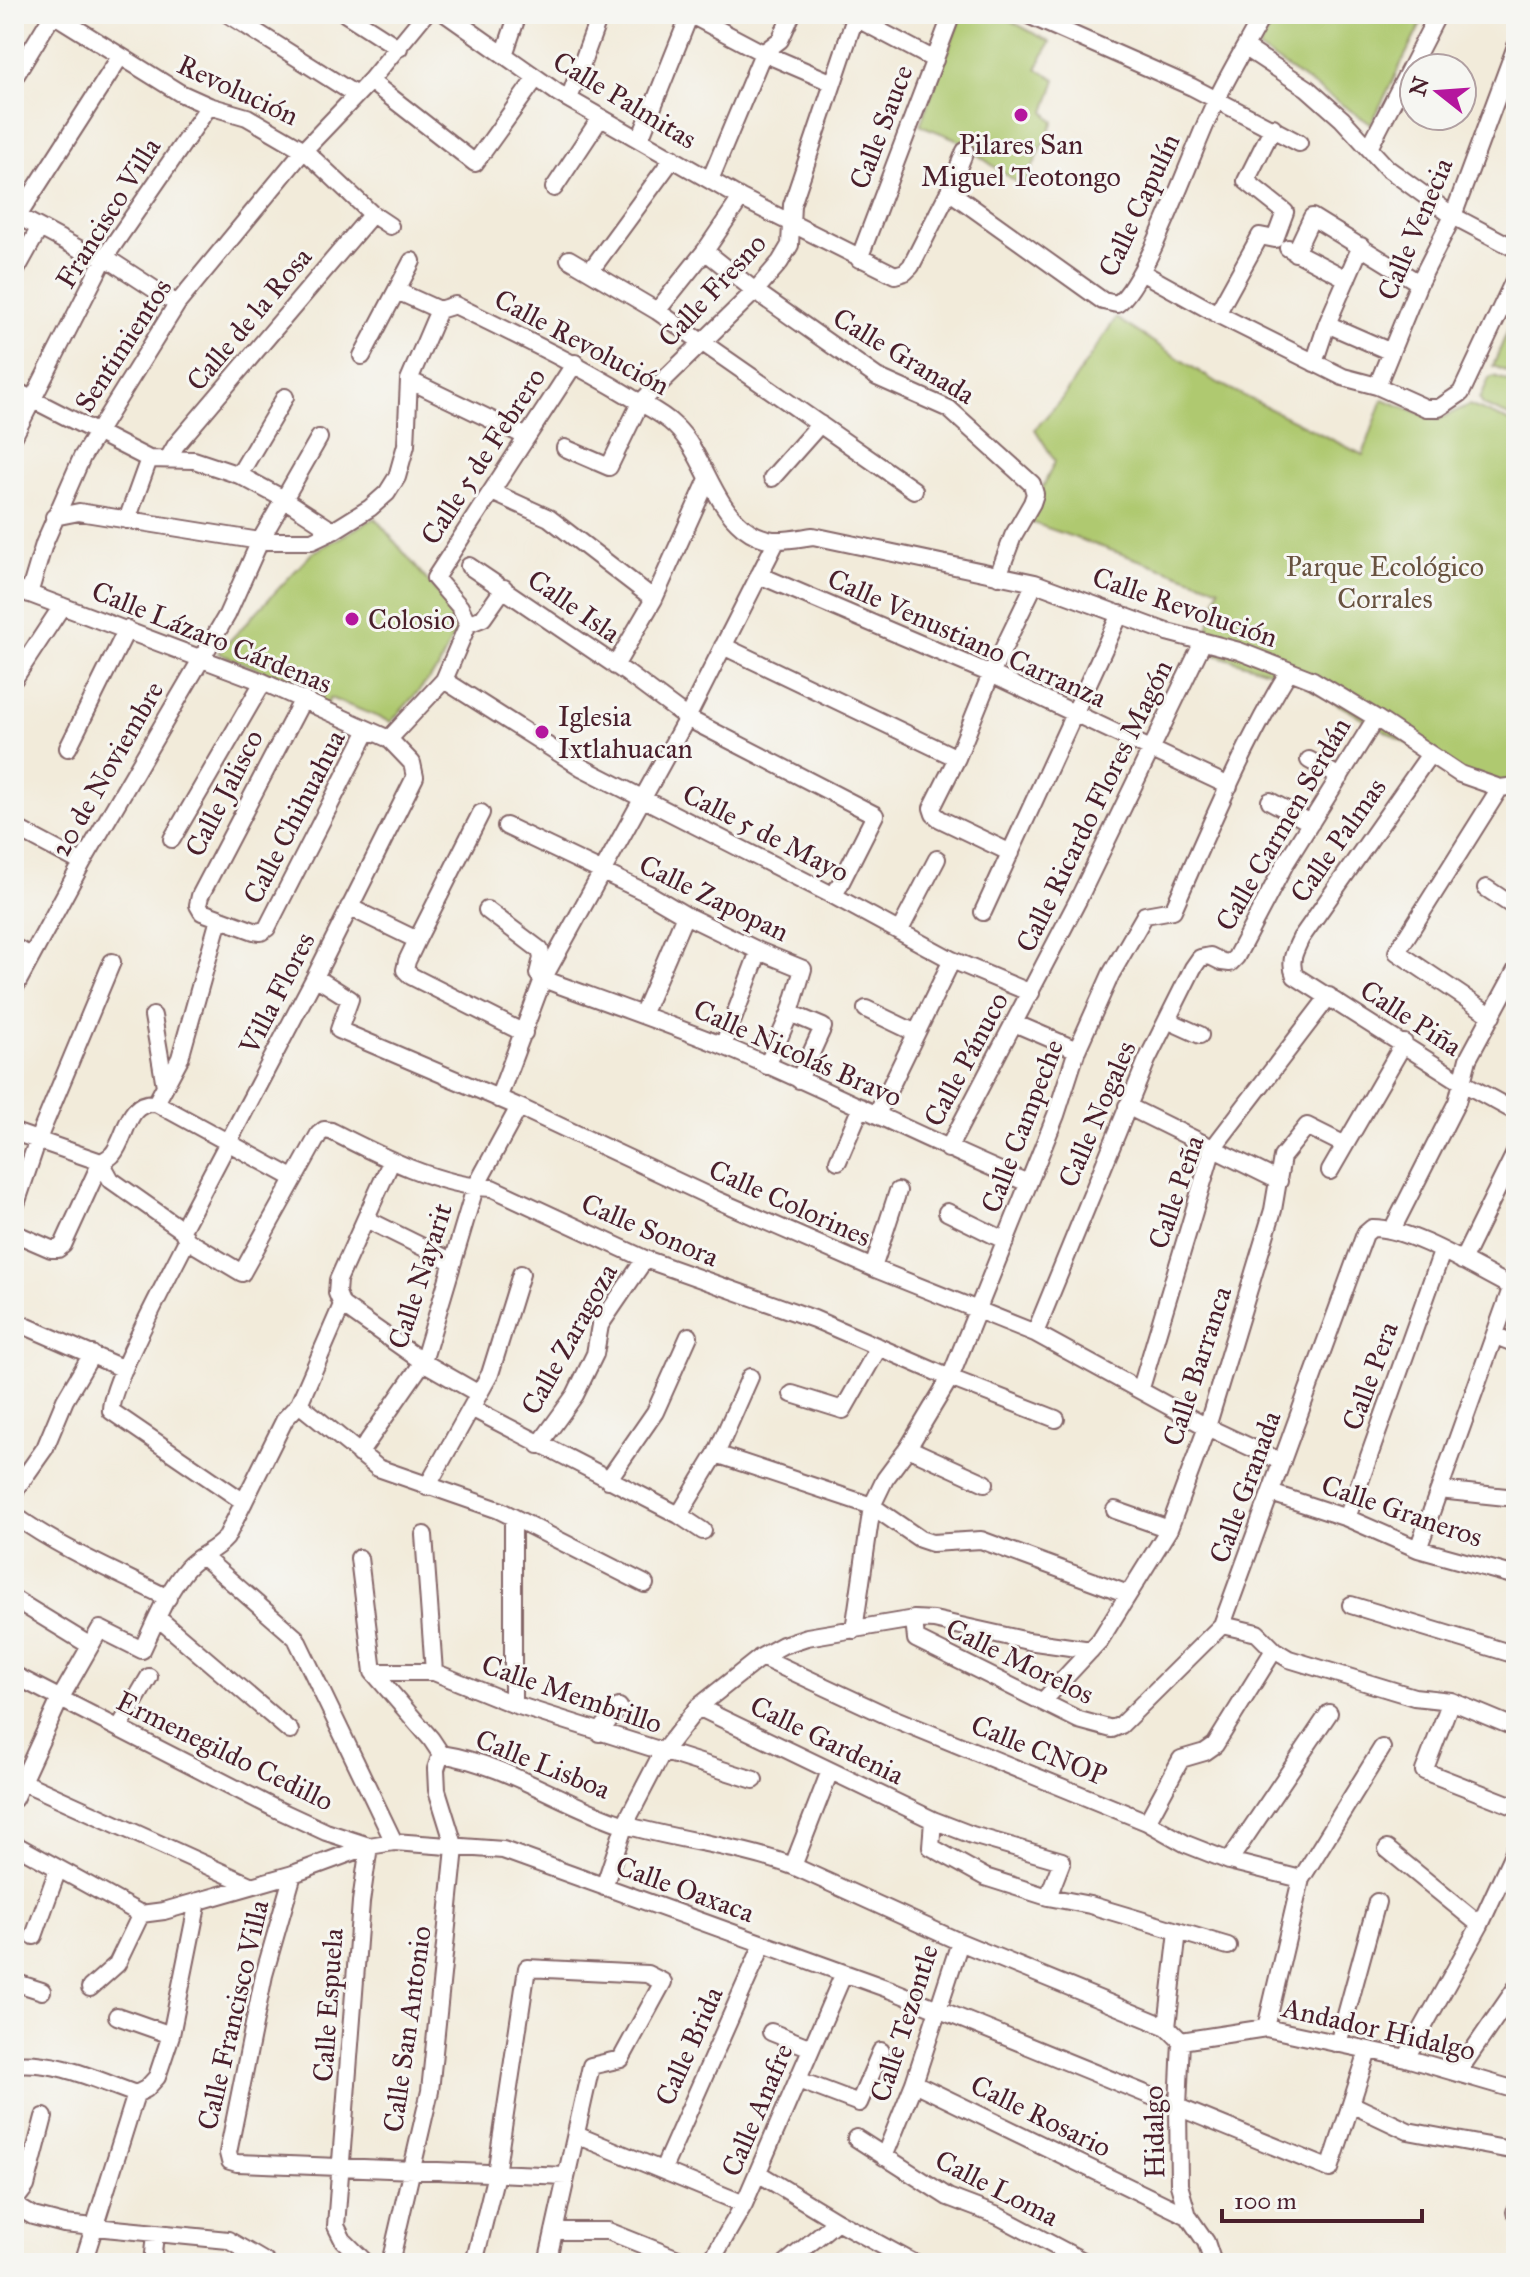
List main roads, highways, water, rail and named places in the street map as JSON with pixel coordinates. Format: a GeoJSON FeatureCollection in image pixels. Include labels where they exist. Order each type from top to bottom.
{"type":"FeatureCollection","features":[{"type":"Feature","properties":{"kind":"place","name":"Pilares San Miguel Teotongo"},"geometry":{"type":"Point","coordinates":[1021,115]}},
{"type":"Feature","properties":{"kind":"place","name":"Colosio"},"geometry":{"type":"Point","coordinates":[352,619]}},
{"type":"Feature","properties":{"kind":"place","name":"Iglesia Ixtlahuacan"},"geometry":{"type":"Point","coordinates":[542,732]}},
{"type":"Feature","properties":{"kind":"park label","name":"Parque Ecológico Corrales"},"geometry":{"type":"Point","coordinates":[1385,582]}}]}
